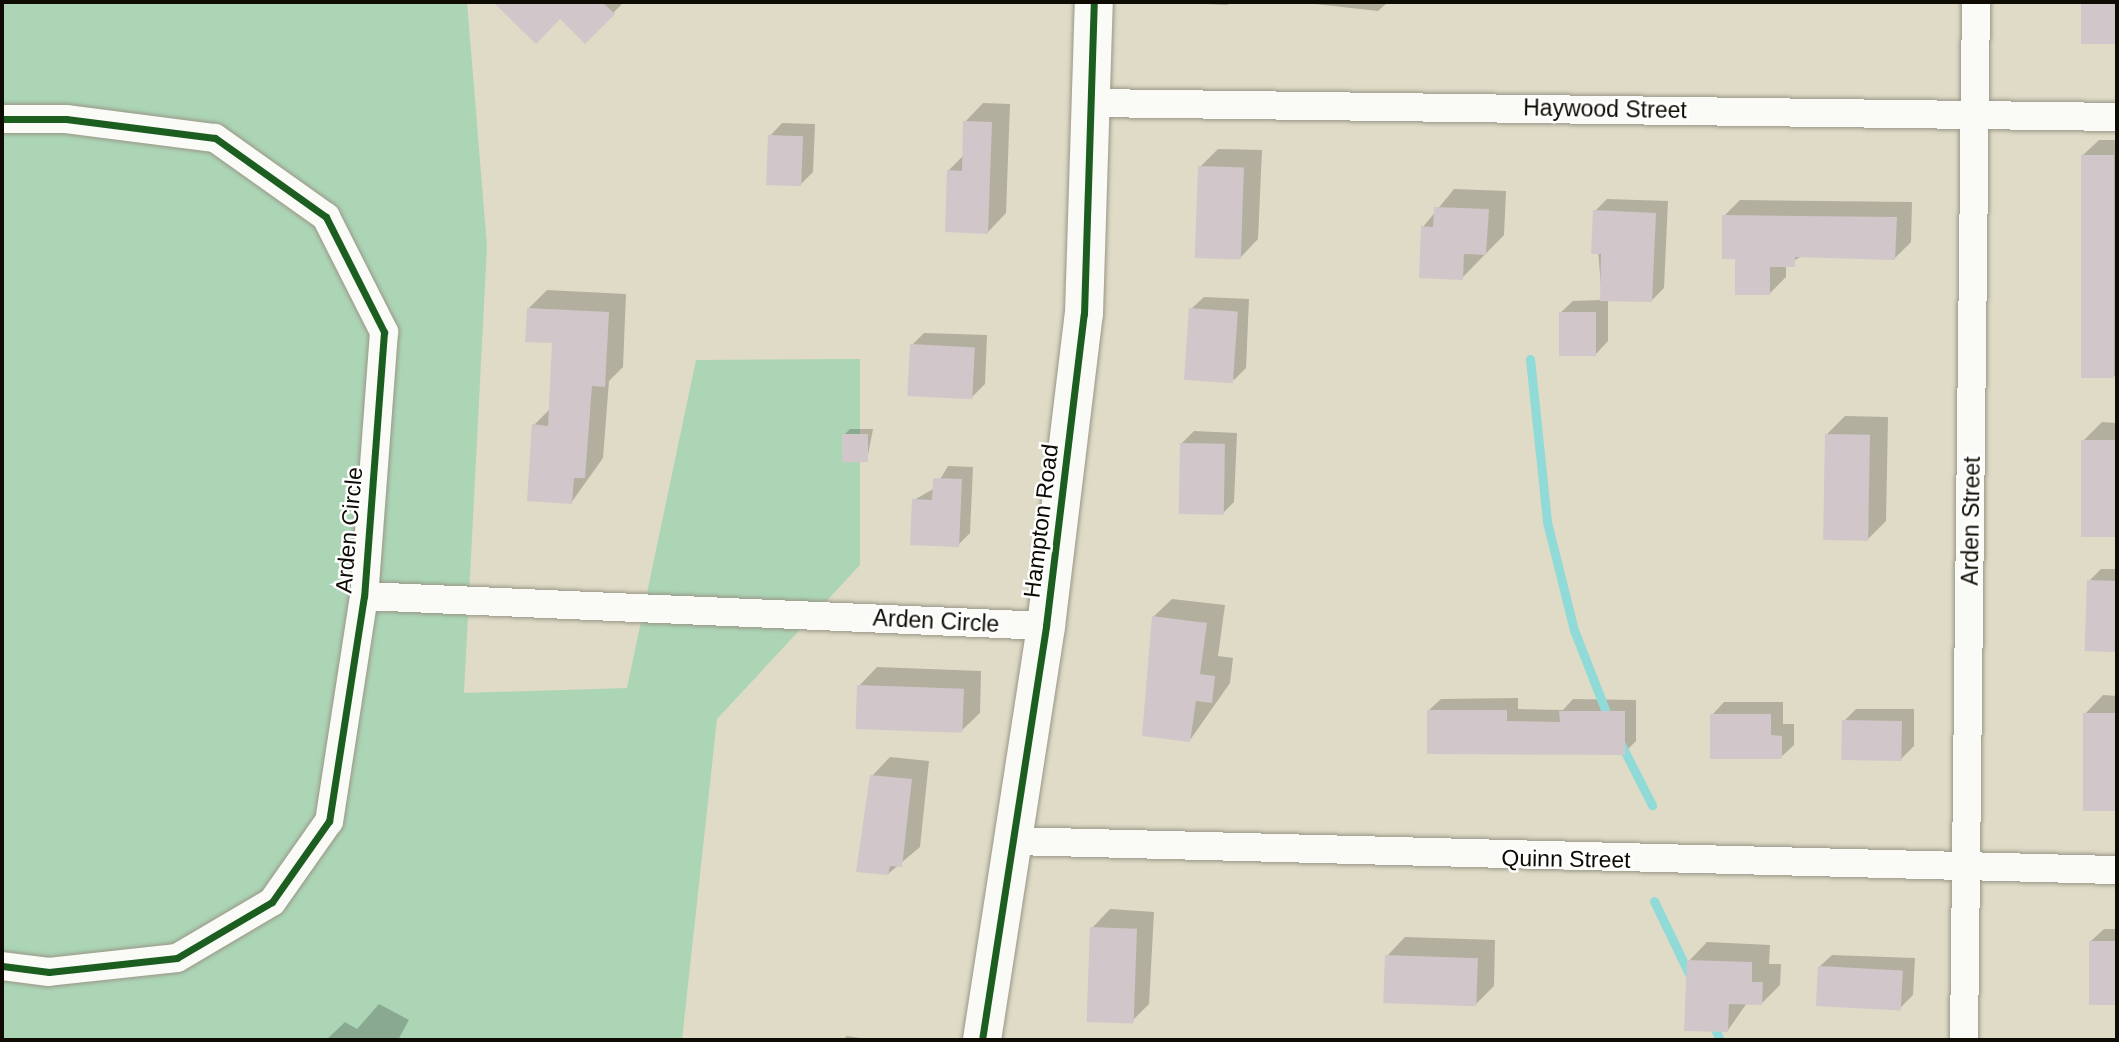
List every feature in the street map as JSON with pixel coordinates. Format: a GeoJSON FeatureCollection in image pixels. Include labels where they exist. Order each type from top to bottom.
{"type":"FeatureCollection","features":[{"type":"Feature","properties":{"kind":"main road","name":"Hampton Road"},"geometry":{"type":"LineString","coordinates":[[982,1040],[1046,626],[1084,314],[1094,2]]}},
{"type":"Feature","properties":{"kind":"street","name":"Arden Street"},"geometry":{"type":"LineString","coordinates":[[1964,1040],[1976,2]]}},
{"type":"Feature","properties":{"kind":"street","name":"Haywood Street"},"geometry":{"type":"LineString","coordinates":[[1092,103],[2117,117]]}},
{"type":"Feature","properties":{"kind":"street","name":"Arden Circle"},"geometry":{"type":"LineString","coordinates":[[2,119],[66,119],[215,138],[326,217],[383,332],[364,596],[329,821],[272,902],[177,958],[49,972],[2,966]]}},
{"type":"Feature","properties":{"kind":"street","name":"Arden Circle"},"geometry":{"type":"LineString","coordinates":[[364,596],[1046,626]]}},
{"type":"Feature","properties":{"kind":"street","name":"Quinn Street"},"geometry":{"type":"LineString","coordinates":[[1014,841],[2117,870]]}},
{"type":"Feature","properties":{"kind":"green space"},"geometry":{"type":"Polygon","coordinates":[[[2,2],[467,2],[487,246],[464,693],[627,688],[696,360],[860,359],[860,565],[717,719],[682,1040],[2,1040],[2,2]]]}},
{"type":"Feature","properties":{"kind":"building"},"geometry":{"type":"Polygon","coordinates":[[[493,2],[602,2],[615,14],[585,44],[560,19],[536,44],[493,2]]]}},
{"type":"Feature","properties":{"kind":"building"},"geometry":{"type":"Polygon","coordinates":[[[2081,2],[2117,2],[2117,44],[2081,44],[2081,2]]]}},
{"type":"Feature","properties":{"kind":"building"},"geometry":{"type":"Polygon","coordinates":[[[963,121],[992,122],[988,234],[945,232],[947,170],[962,171],[963,121]]]}},
{"type":"Feature","properties":{"kind":"building"},"geometry":{"type":"Polygon","coordinates":[[[768,135],[803,136],[801,186],[766,185],[768,135]]]}},
{"type":"Feature","properties":{"kind":"building"},"geometry":{"type":"Polygon","coordinates":[[[2081,155],[2114,155],[2114,378],[2081,378],[2081,155]]]}},
{"type":"Feature","properties":{"kind":"building"},"geometry":{"type":"Polygon","coordinates":[[[1198,166],[1244,168],[1241,260],[1195,258],[1198,166]]]}},
{"type":"Feature","properties":{"kind":"building"},"geometry":{"type":"Polygon","coordinates":[[[1434,207],[1489,209],[1486,255],[1464,254],[1463,280],[1419,278],[1421,226],[1433,227],[1434,207]]]}},
{"type":"Feature","properties":{"kind":"building"},"geometry":{"type":"Polygon","coordinates":[[[1593,210],[1656,213],[1652,302],[1600,301],[1601,254],[1591,254],[1593,210]]]}},
{"type":"Feature","properties":{"kind":"building"},"geometry":{"type":"Polygon","coordinates":[[[1722,215],[1897,217],[1895,260],[1795,257],[1795,267],[1770,267],[1770,295],[1735,295],[1735,259],[1722,259],[1722,215]]]}},
{"type":"Feature","properties":{"kind":"building"},"geometry":{"type":"Polygon","coordinates":[[[527,308],[609,312],[605,387],[592,386],[585,478],[574,478],[572,504],[527,501],[532,424],[548,426],[552,343],[525,342],[527,308]]]}},
{"type":"Feature","properties":{"kind":"building"},"geometry":{"type":"Polygon","coordinates":[[[1189,308],[1238,311],[1233,383],[1184,380],[1189,308]]]}},
{"type":"Feature","properties":{"kind":"building"},"geometry":{"type":"Polygon","coordinates":[[[1559,312],[1596,312],[1596,356],[1559,356],[1559,312]]]}},
{"type":"Feature","properties":{"kind":"building"},"geometry":{"type":"Polygon","coordinates":[[[910,344],[975,347],[972,399],[907,396],[910,344]]]}},
{"type":"Feature","properties":{"kind":"building"},"geometry":{"type":"Polygon","coordinates":[[[842,434],[868,434],[868,462],[842,462],[842,434]]]}},
{"type":"Feature","properties":{"kind":"building"},"geometry":{"type":"Polygon","coordinates":[[[1825,434],[1870,435],[1868,541],[1823,540],[1825,434]]]}},
{"type":"Feature","properties":{"kind":"building"},"geometry":{"type":"Polygon","coordinates":[[[2081,440],[2117,440],[2117,537],[2081,537],[2081,440]]]}},
{"type":"Feature","properties":{"kind":"building"},"geometry":{"type":"Polygon","coordinates":[[[1180,443],[1225,444],[1224,515],[1179,514],[1180,443]]]}},
{"type":"Feature","properties":{"kind":"building"},"geometry":{"type":"Polygon","coordinates":[[[933,478],[962,479],[959,547],[910,545],[912,499],[932,500],[933,478]]]}},
{"type":"Feature","properties":{"kind":"building"},"geometry":{"type":"Polygon","coordinates":[[[2087,580],[2117,581],[2115,652],[2085,651],[2087,580]]]}},
{"type":"Feature","properties":{"kind":"building"},"geometry":{"type":"Polygon","coordinates":[[[1152,616],[1207,623],[1200,674],[1215,676],[1212,703],[1196,701],[1190,742],[1142,736],[1152,616]]]}},
{"type":"Feature","properties":{"kind":"building"},"geometry":{"type":"Polygon","coordinates":[[[857,685],[964,689],[962,733],[855,729],[857,685]]]}},
{"type":"Feature","properties":{"kind":"building"},"geometry":{"type":"Polygon","coordinates":[[[1427,710],[1507,710],[1507,721],[1560,722],[1559,711],[1625,711],[1625,755],[1427,754],[1427,710]]]}},
{"type":"Feature","properties":{"kind":"building"},"geometry":{"type":"Polygon","coordinates":[[[2083,713],[2117,713],[2117,811],[2083,811],[2083,713]]]}},
{"type":"Feature","properties":{"kind":"building"},"geometry":{"type":"Polygon","coordinates":[[[1710,714],[1771,714],[1771,735],[1782,736],[1782,759],[1710,759],[1710,714]]]}},
{"type":"Feature","properties":{"kind":"building"},"geometry":{"type":"Polygon","coordinates":[[[1842,720],[1902,721],[1901,761],[1841,760],[1842,720]]]}},
{"type":"Feature","properties":{"kind":"building"},"geometry":{"type":"Polygon","coordinates":[[[870,775],[912,779],[902,867],[890,866],[888,875],[856,872],[870,775]]]}},
{"type":"Feature","properties":{"kind":"building"},"geometry":{"type":"Polygon","coordinates":[[[1090,927],[1137,929],[1134,1024],[1087,1022],[1090,927]]]}},
{"type":"Feature","properties":{"kind":"building"},"geometry":{"type":"Polygon","coordinates":[[[2089,941],[2117,941],[2117,1005],[2089,1005],[2089,941]]]}},
{"type":"Feature","properties":{"kind":"building"},"geometry":{"type":"Polygon","coordinates":[[[1385,955],[1478,958],[1476,1006],[1383,1003],[1385,955]]]}},
{"type":"Feature","properties":{"kind":"building"},"geometry":{"type":"Polygon","coordinates":[[[1687,960],[1752,962],[1752,982],[1763,982],[1762,1005],[1729,1004],[1728,1032],[1684,1031],[1687,960]]]}},
{"type":"Feature","properties":{"kind":"building"},"geometry":{"type":"Polygon","coordinates":[[[1818,966],[1903,970],[1901,1010],[1816,1006],[1818,966]]]}},
{"type":"Feature","properties":{"kind":"waterway"},"geometry":{"type":"LineString","coordinates":[[1530,359],[1547,522],[1574,630],[1609,720]]}},
{"type":"Feature","properties":{"kind":"waterway"},"geometry":{"type":"LineString","coordinates":[[1620,742],[1652,805]]}},
{"type":"Feature","properties":{"kind":"waterway"},"geometry":{"type":"LineString","coordinates":[[1654,901],[1691,978]]}},
{"type":"Feature","properties":{"kind":"waterway"},"geometry":{"type":"LineString","coordinates":[[1712,1022],[1720,1040]]}},
{"type":"Feature","properties":{"kind":"cycle path"},"geometry":{"type":"LineString","coordinates":[[982,1040],[1046,626],[1084,314],[1094,2]]}},
{"type":"Feature","properties":{"kind":"cycle path"},"geometry":{"type":"LineString","coordinates":[[2,119],[66,119],[215,138],[326,217],[384,332],[364,596],[329,821],[272,902],[177,958],[49,972],[2,966]]}}]}
